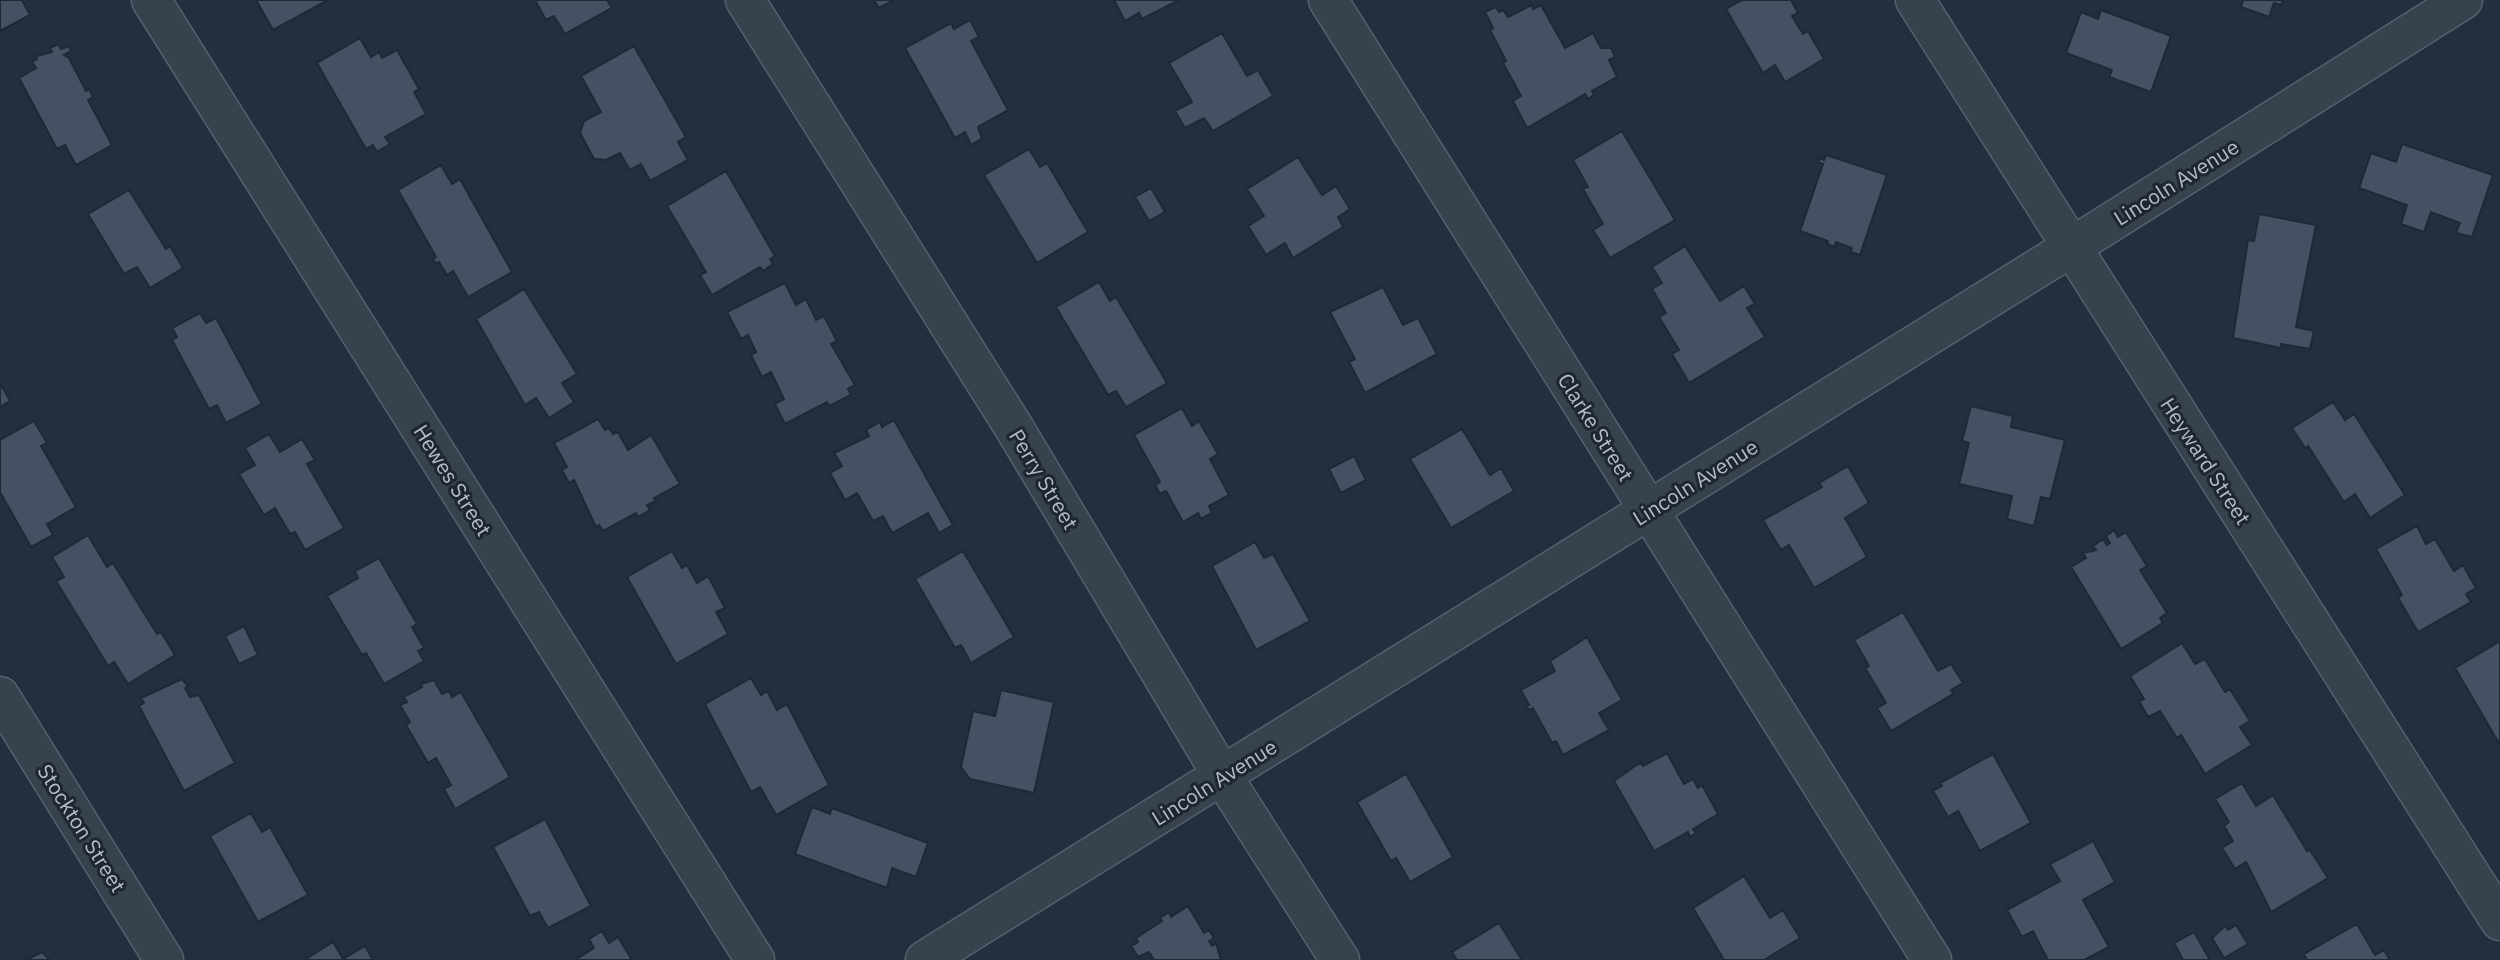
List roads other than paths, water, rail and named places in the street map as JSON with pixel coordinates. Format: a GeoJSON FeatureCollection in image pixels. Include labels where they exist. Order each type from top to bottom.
{"type":"FeatureCollection","features":[{"type":"Feature","properties":{"kind":"street","name":"Hewes Street"},"geometry":{"type":"LineString","coordinates":[[151,0],[755,960]]}},
{"type":"Feature","properties":{"kind":"street","name":"Perry Street"},"geometry":{"type":"LineString","coordinates":[[745,0],[1013,426],[1223,777],[1340,960]]}},
{"type":"Feature","properties":{"kind":"street","name":"Clarke Street"},"geometry":{"type":"LineString","coordinates":[[1328,0],[1932,960]]}},
{"type":"Feature","properties":{"kind":"street","name":"Heyward Street"},"geometry":{"type":"LineString","coordinates":[[1915,0],[2070,248],[2500,920]]}},
{"type":"Feature","properties":{"kind":"street","name":"Lincoln Avenue"},"geometry":{"type":"LineString","coordinates":[[925,960],[1223,777],[2463,0]]}},
{"type":"Feature","properties":{"kind":"street","name":"Stockton Street"},"geometry":{"type":"LineString","coordinates":[[0,696],[164,960]]}}]}
